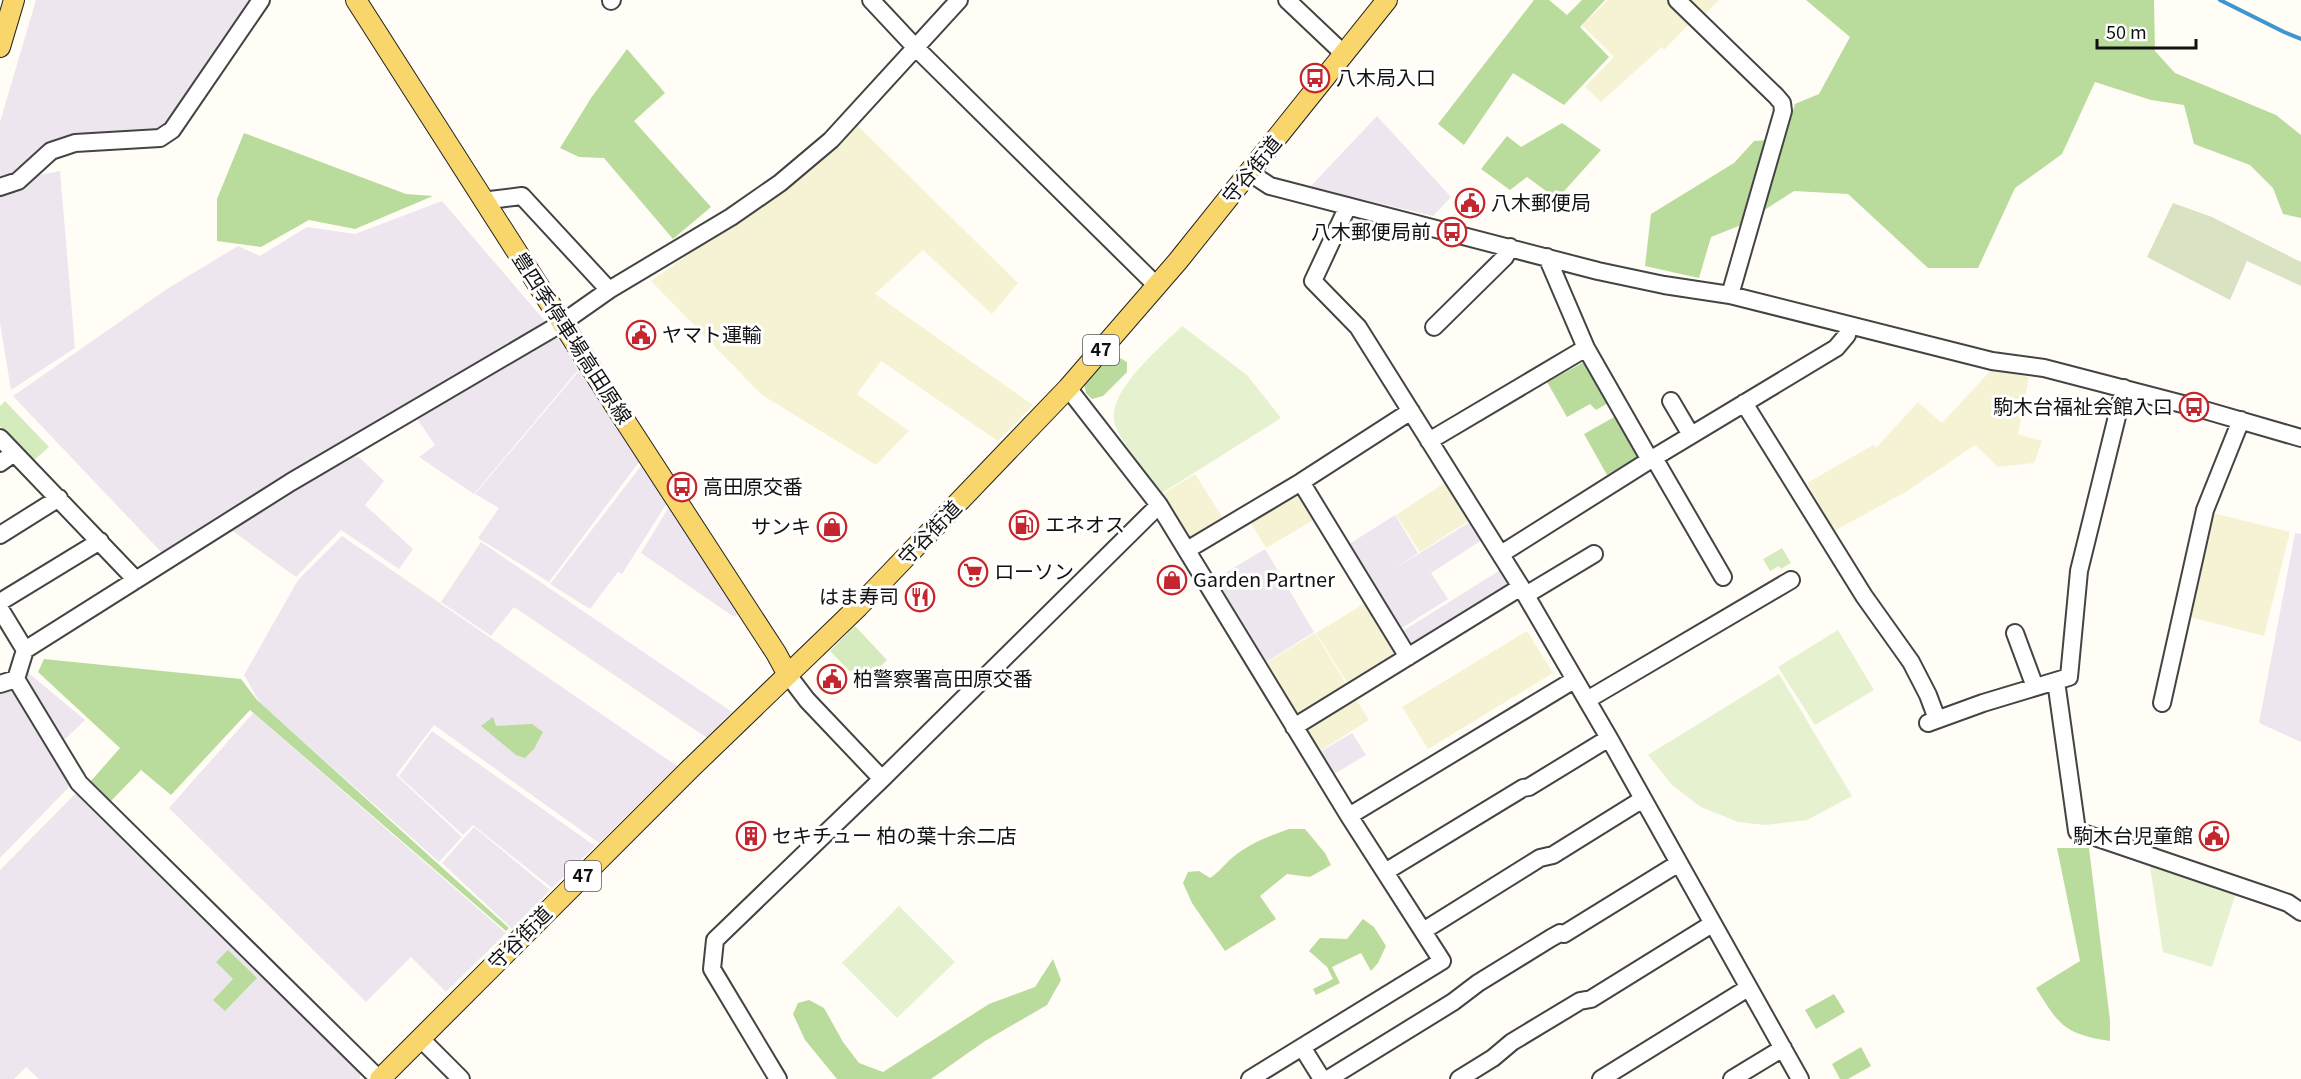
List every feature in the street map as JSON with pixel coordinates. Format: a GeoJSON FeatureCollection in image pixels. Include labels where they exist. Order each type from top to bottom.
{"type":"FeatureCollection","features":[{"type":"Feature","properties":{"kind":"main road"},"geometry":{"type":"LineString","coordinates":[[0,46],[14,0]]}},
{"type":"Feature","properties":{"kind":"main road","name":"豊四季停車場高田原線"},"geometry":{"type":"LineString","coordinates":[[356,0],[788,675]]}},
{"type":"Feature","properties":{"kind":"main road","name":"守谷街道"},"geometry":{"type":"LineString","coordinates":[[379,1079],[934,530],[1068,388],[1157,286],[1250,173],[1387,0]]}},
{"type":"Feature","properties":{"kind":"street"},"geometry":{"type":"LineString","coordinates":[[0,187],[18,181],[51,151],[75,143],[160,138],[172,130],[261,0]]}},
{"type":"Feature","properties":{"kind":"street"},"geometry":{"type":"LineString","coordinates":[[871,0],[915,47],[1157,286]]}},
{"type":"Feature","properties":{"kind":"street"},"geometry":{"type":"LineString","coordinates":[[379,1079],[79,783],[16,679],[25,650],[291,482],[562,323],[609,290],[731,217],[780,183],[831,140],[959,0]]}},
{"type":"Feature","properties":{"kind":"street"},"geometry":{"type":"LineString","coordinates":[[1287,0],[1344,54]]}},
{"type":"Feature","properties":{"kind":"street"},"geometry":{"type":"LineString","coordinates":[[1677,0],[1782,103],[1783,111],[1730,295]]}},
{"type":"Feature","properties":{"kind":"street"},"geometry":{"type":"LineString","coordinates":[[1250,173],[1270,186],[1547,257],[1664,285],[1730,295],[1992,361],[2044,368],[2301,438]]}},
{"type":"Feature","properties":{"kind":"street"},"geometry":{"type":"LineString","coordinates":[[485,203],[490,200],[522,196],[609,290]]}},
{"type":"Feature","properties":{"kind":"street"},"geometry":{"type":"LineString","coordinates":[[1347,206],[1313,281],[1358,327],[1501,554],[1609,738],[1800,1079]]}},
{"type":"Feature","properties":{"kind":"street"},"geometry":{"type":"LineString","coordinates":[[1434,327],[1505,257],[1510,247]]}},
{"type":"Feature","properties":{"kind":"street"},"geometry":{"type":"LineString","coordinates":[[1547,257],[1586,348],[1723,577]]}},
{"type":"Feature","properties":{"kind":"street"},"geometry":{"type":"LineString","coordinates":[[1501,554],[1691,435],[1836,348],[1847,335],[1849,325]]}},
{"type":"Feature","properties":{"kind":"street"},"geometry":{"type":"LineString","coordinates":[[1429,441],[1586,348]]}},
{"type":"Feature","properties":{"kind":"street"},"geometry":{"type":"LineString","coordinates":[[1068,388],[1159,505],[1349,816],[1442,962],[1250,1079]]}},
{"type":"Feature","properties":{"kind":"street"},"geometry":{"type":"LineString","coordinates":[[1744,403],[1864,596],[1911,662],[1928,695],[1932,721],[2068,677],[2079,571],[2124,388]]}},
{"type":"Feature","properties":{"kind":"street"},"geometry":{"type":"LineString","coordinates":[[1671,401],[1691,435]]}},
{"type":"Feature","properties":{"kind":"street"},"geometry":{"type":"LineString","coordinates":[[1187,550],[1301,482],[1411,411]]}},
{"type":"Feature","properties":{"kind":"street"},"geometry":{"type":"LineString","coordinates":[[2162,703],[2205,510],[2241,420]]}},
{"type":"Feature","properties":{"kind":"street"},"geometry":{"type":"LineString","coordinates":[[0,438],[136,580]]}},
{"type":"Feature","properties":{"kind":"street"},"geometry":{"type":"LineString","coordinates":[[0,464],[14,453]]}},
{"type":"Feature","properties":{"kind":"street"},"geometry":{"type":"LineString","coordinates":[[1301,482],[1408,657]]}},
{"type":"Feature","properties":{"kind":"street"},"geometry":{"type":"LineString","coordinates":[[0,535],[59,498]]}},
{"type":"Feature","properties":{"kind":"street"},"geometry":{"type":"LineString","coordinates":[[778,1079],[712,969],[715,940],[882,779],[1159,505]]}},
{"type":"Feature","properties":{"kind":"street"},"geometry":{"type":"LineString","coordinates":[[0,602],[100,541]]}},
{"type":"Feature","properties":{"kind":"street"},"geometry":{"type":"LineString","coordinates":[[1294,727],[1408,657],[1523,591],[1594,554]]}},
{"type":"Feature","properties":{"kind":"street"},"geometry":{"type":"LineString","coordinates":[[1587,700],[1791,580]]}},
{"type":"Feature","properties":{"kind":"street"},"geometry":{"type":"LineString","coordinates":[[0,609],[25,650]]}},
{"type":"Feature","properties":{"kind":"street"},"geometry":{"type":"LineString","coordinates":[[2015,633],[2035,687]]}},
{"type":"Feature","properties":{"kind":"street"},"geometry":{"type":"LineString","coordinates":[[788,675],[807,700],[882,779]]}},
{"type":"Feature","properties":{"kind":"street"},"geometry":{"type":"LineString","coordinates":[[0,684],[16,679]]}},
{"type":"Feature","properties":{"kind":"street"},"geometry":{"type":"LineString","coordinates":[[1349,816],[1574,680]]}},
{"type":"Feature","properties":{"kind":"street"},"geometry":{"type":"LineString","coordinates":[[2056,681],[2077,831],[2288,903],[2301,912]]}},
{"type":"Feature","properties":{"kind":"street"},"geometry":{"type":"LineString","coordinates":[[1385,872],[1609,738]]}},
{"type":"Feature","properties":{"kind":"street"},"geometry":{"type":"LineString","coordinates":[[1423,931],[1540,858],[1553,855],[1643,799]]}},
{"type":"Feature","properties":{"kind":"street"},"geometry":{"type":"LineString","coordinates":[[1328,1079],[1551,938],[1560,933],[1564,934],[1679,863]]}},
{"type":"Feature","properties":{"kind":"street"},"geometry":{"type":"LineString","coordinates":[[1459,1079],[1493,1058],[1512,1042],[1580,1001],[1591,999],[1713,924]]}},
{"type":"Feature","properties":{"kind":"street"},"geometry":{"type":"LineString","coordinates":[[1601,1079],[1748,988]]}},
{"type":"Feature","properties":{"kind":"street"},"geometry":{"type":"LineString","coordinates":[[420,1038],[461,1079]]}},
{"type":"Feature","properties":{"kind":"street"},"geometry":{"type":"LineString","coordinates":[[1302,1047],[1322,1079]]}},
{"type":"Feature","properties":{"kind":"street"},"geometry":{"type":"LineString","coordinates":[[1732,1079],[1783,1048]]}},
{"type":"Feature","properties":{"kind":"shaded area"},"geometry":{"type":"Polygon","coordinates":[[[36,0],[252,0],[164,129],[143,135],[112,135],[44,145],[9,175],[0,177],[0,122],[36,0]]]}},
{"type":"Feature","properties":{"kind":"shaded area"},"geometry":{"type":"Polygon","coordinates":[[[1608,0],[1670,0],[1691,22],[1664,50],[1662,47],[1601,102],[1585,87],[1614,57],[1582,25],[1608,0]]]}},
{"type":"Feature","properties":{"kind":"shaded area"},"geometry":{"type":"Polygon","coordinates":[[[1684,0],[1719,0],[1702,17],[1684,0]]]}},
{"type":"Feature","properties":{"kind":"shaded area"},"geometry":{"type":"Polygon","coordinates":[[[1377,116],[1451,197],[1433,216],[1310,187],[1377,116]]]}},
{"type":"Feature","properties":{"kind":"shaded area"},"geometry":{"type":"Polygon","coordinates":[[[856,124],[1018,283],[992,314],[923,250],[875,294],[1033,405],[998,441],[881,361],[857,394],[909,431],[876,465],[762,395],[651,281],[787,184],[856,124]]]}},
{"type":"Feature","properties":{"kind":"shaded area"},"geometry":{"type":"Polygon","coordinates":[[[60,171],[75,348],[11,390],[0,323],[0,194],[34,176],[60,171]]]}},
{"type":"Feature","properties":{"kind":"shaded area"},"geometry":{"type":"Polygon","coordinates":[[[442,201],[545,321],[164,555],[13,396],[167,289],[238,246],[260,256],[307,227],[355,234],[442,201]]]}},
{"type":"Feature","properties":{"kind":"shaded area"},"geometry":{"type":"Polygon","coordinates":[[[550,334],[560,340],[578,370],[474,494],[419,457],[435,445],[415,416],[550,334]]]}},
{"type":"Feature","properties":{"kind":"shaded area"},"geometry":{"type":"Polygon","coordinates":[[[1994,367],[2029,377],[2018,434],[2042,441],[2034,463],[1998,467],[1975,445],[1904,493],[1834,531],[1807,483],[1873,445],[1876,448],[1918,402],[1942,423],[1994,367]]]}},
{"type":"Feature","properties":{"kind":"shaded area"},"geometry":{"type":"Polygon","coordinates":[[[579,371],[639,462],[549,582],[478,538],[499,508],[475,494],[579,371]]]}},
{"type":"Feature","properties":{"kind":"shaded area"},"geometry":{"type":"Polygon","coordinates":[[[352,456],[359,457],[384,481],[365,505],[413,549],[399,569],[341,530],[296,577],[230,529],[352,456]]]}},
{"type":"Feature","properties":{"kind":"shaded area"},"geometry":{"type":"Polygon","coordinates":[[[641,466],[667,503],[622,574],[618,572],[590,609],[550,584],[641,466]]]}},
{"type":"Feature","properties":{"kind":"shaded area"},"geometry":{"type":"Polygon","coordinates":[[[1195,474],[1225,521],[1193,542],[1163,494],[1195,474]]]}},
{"type":"Feature","properties":{"kind":"shaded area"},"geometry":{"type":"Polygon","coordinates":[[[1446,482],[1470,520],[1420,552],[1396,515],[1446,482]]]}},
{"type":"Feature","properties":{"kind":"shaded area"},"geometry":{"type":"Polygon","coordinates":[[[1298,489],[1317,518],[1266,548],[1252,525],[1252,520],[1298,489]]]}},
{"type":"Feature","properties":{"kind":"shaded area"},"geometry":{"type":"Polygon","coordinates":[[[670,505],[739,613],[734,617],[641,553],[670,505]]]}},
{"type":"Feature","properties":{"kind":"shaded area"},"geometry":{"type":"Polygon","coordinates":[[[2213,513],[2290,532],[2264,636],[2186,616],[2213,513]]]}},
{"type":"Feature","properties":{"kind":"shaded area"},"geometry":{"type":"Polygon","coordinates":[[[1395,515],[1418,553],[1391,571],[1470,522],[1482,540],[1431,573],[1448,599],[1397,631],[1346,546],[1395,515]]]}},
{"type":"Feature","properties":{"kind":"shaded area"},"geometry":{"type":"Polygon","coordinates":[[[2295,533],[2301,534],[2301,742],[2259,723],[2295,533]]]}},
{"type":"Feature","properties":{"kind":"shaded area"},"geometry":{"type":"Polygon","coordinates":[[[342,536],[677,766],[599,843],[434,725],[396,775],[462,837],[439,862],[260,703],[244,675],[298,580],[342,536]]]}},
{"type":"Feature","properties":{"kind":"shaded area"},"geometry":{"type":"Polygon","coordinates":[[[481,542],[732,712],[707,738],[514,607],[491,636],[441,602],[481,542]]]}},
{"type":"Feature","properties":{"kind":"shaded area"},"geometry":{"type":"Polygon","coordinates":[[[1265,549],[1314,632],[1265,663],[1215,579],[1265,549]]]}},
{"type":"Feature","properties":{"kind":"shaded area"},"geometry":{"type":"Polygon","coordinates":[[[1502,569],[1510,585],[1407,650],[1398,634],[1502,569]]]}},
{"type":"Feature","properties":{"kind":"shaded area"},"geometry":{"type":"Polygon","coordinates":[[[1367,602],[1399,657],[1350,687],[1316,633],[1367,602]]]}},
{"type":"Feature","properties":{"kind":"shaded area"},"geometry":{"type":"Polygon","coordinates":[[[1527,631],[1553,673],[1428,749],[1402,707],[1527,631]]]}},
{"type":"Feature","properties":{"kind":"shaded area"},"geometry":{"type":"Polygon","coordinates":[[[1315,633],[1348,687],[1302,716],[1296,715],[1266,663],[1315,633]]]}},
{"type":"Feature","properties":{"kind":"shaded area"},"geometry":{"type":"Polygon","coordinates":[[[25,670],[85,720],[60,744],[23,682],[25,670]]]}},
{"type":"Feature","properties":{"kind":"shaded area"},"geometry":{"type":"Polygon","coordinates":[[[15,689],[72,784],[0,858],[0,694],[15,689]]]}},
{"type":"Feature","properties":{"kind":"shaded area"},"geometry":{"type":"Polygon","coordinates":[[[1354,696],[1369,720],[1320,751],[1305,726],[1354,696]]]}},
{"type":"Feature","properties":{"kind":"shaded area"},"geometry":{"type":"Polygon","coordinates":[[[253,713],[506,933],[446,992],[411,957],[366,1002],[169,808],[253,713]]]}},
{"type":"Feature","properties":{"kind":"shaded area"},"geometry":{"type":"Polygon","coordinates":[[[432,731],[595,846],[552,888],[473,825],[463,835],[399,776],[432,731]]]}},
{"type":"Feature","properties":{"kind":"shaded area"},"geometry":{"type":"Polygon","coordinates":[[[1352,733],[1366,755],[1334,774],[1320,752],[1352,733]]]}},
{"type":"Feature","properties":{"kind":"shaded area"},"geometry":{"type":"Polygon","coordinates":[[[78,791],[261,976],[360,1072],[360,1079],[39,1079],[26,1067],[14,1079],[0,1079],[0,870],[78,791]]]}},
{"type":"Feature","properties":{"kind":"shaded area"},"geometry":{"type":"Polygon","coordinates":[[[474,827],[550,890],[512,929],[442,863],[474,827]]]}},
{"type":"Feature","properties":{"kind":"green space"},"geometry":{"type":"Polygon","coordinates":[[[1534,0],[1549,0],[1567,15],[1582,0],[1605,0],[1580,27],[1609,57],[1564,105],[1513,73],[1464,145],[1438,124],[1534,0]]]}},
{"type":"Feature","properties":{"kind":"green space"},"geometry":{"type":"Polygon","coordinates":[[[1806,0],[2154,0],[2155,51],[2175,73],[2276,115],[2301,135],[2301,218],[2283,214],[2273,188],[2250,165],[2194,144],[2184,105],[2151,100],[2095,82],[2062,154],[2015,188],[1978,268],[1928,268],[1848,194],[1794,191],[1741,225],[1711,237],[1699,278],[1645,266],[1651,214],[1734,163],[1754,141],[1785,139],[1795,104],[1819,94],[1850,37],[1806,0]]]}},
{"type":"Feature","properties":{"kind":"green space"},"geometry":{"type":"Polygon","coordinates":[[[627,49],[665,93],[634,121],[711,207],[673,239],[604,158],[579,157],[560,148],[591,98],[627,49]]]}},
{"type":"Feature","properties":{"kind":"green space"},"geometry":{"type":"Polygon","coordinates":[[[1562,123],[1601,150],[1557,199],[1527,177],[1510,190],[1481,169],[1507,136],[1521,147],[1562,123]]]}},
{"type":"Feature","properties":{"kind":"green space"},"geometry":{"type":"Polygon","coordinates":[[[244,133],[406,194],[433,196],[355,229],[309,220],[261,247],[217,241],[217,199],[244,133]]]}},
{"type":"Feature","properties":{"kind":"green space"},"geometry":{"type":"Polygon","coordinates":[[[2173,203],[2212,217],[2301,262],[2301,286],[2247,261],[2230,300],[2147,257],[2173,203]]]}},
{"type":"Feature","properties":{"kind":"green space"},"geometry":{"type":"Polygon","coordinates":[[[1182,326],[1247,375],[1281,418],[1162,493],[1123,442],[1115,425],[1114,412],[1118,399],[1137,371],[1182,326]]]}},
{"type":"Feature","properties":{"kind":"green space"},"geometry":{"type":"Polygon","coordinates":[[[1113,354],[1127,362],[1127,372],[1103,396],[1092,399],[1086,393],[1084,384],[1113,354]]]}},
{"type":"Feature","properties":{"kind":"green space"},"geometry":{"type":"Polygon","coordinates":[[[1586,361],[1610,402],[1596,410],[1590,404],[1567,417],[1547,382],[1586,361]]]}},
{"type":"Feature","properties":{"kind":"green space"},"geometry":{"type":"Polygon","coordinates":[[[5,401],[49,447],[33,461],[0,426],[0,406],[5,401]]]}},
{"type":"Feature","properties":{"kind":"green space"},"geometry":{"type":"Polygon","coordinates":[[[1616,416],[1639,456],[1607,475],[1584,434],[1616,416]]]}},
{"type":"Feature","properties":{"kind":"green space"},"geometry":{"type":"Polygon","coordinates":[[[1782,548],[1791,563],[1781,569],[1779,566],[1770,571],[1763,559],[1782,548]]]}},
{"type":"Feature","properties":{"kind":"green space"},"geometry":{"type":"Polygon","coordinates":[[[855,626],[887,660],[862,684],[830,651],[855,626]]]}},
{"type":"Feature","properties":{"kind":"green space"},"geometry":{"type":"Polygon","coordinates":[[[1838,630],[1874,690],[1815,725],[1778,667],[1838,630]]]}},
{"type":"Feature","properties":{"kind":"green space"},"geometry":{"type":"Polygon","coordinates":[[[44,659],[241,679],[257,700],[509,928],[506,931],[250,710],[171,795],[141,770],[111,801],[91,781],[120,748],[38,672],[44,659]]]}},
{"type":"Feature","properties":{"kind":"green space"},"geometry":{"type":"Polygon","coordinates":[[[1779,674],[1852,796],[1807,820],[1765,825],[1738,822],[1701,807],[1673,786],[1648,755],[1779,674]]]}},
{"type":"Feature","properties":{"kind":"green space"},"geometry":{"type":"Polygon","coordinates":[[[493,717],[496,726],[532,724],[543,732],[534,749],[525,758],[516,755],[481,726],[493,717]]]}},
{"type":"Feature","properties":{"kind":"green space"},"geometry":{"type":"Polygon","coordinates":[[[1289,829],[1305,829],[1325,853],[1331,865],[1310,877],[1287,874],[1260,896],[1276,919],[1225,951],[1192,903],[1183,883],[1188,872],[1199,871],[1210,878],[1245,849],[1289,829]]]}},
{"type":"Feature","properties":{"kind":"green space"},"geometry":{"type":"Polygon","coordinates":[[[2057,848],[2089,848],[2110,1020],[2110,1041],[2082,1035],[2064,1026],[2036,988],[2080,961],[2057,848]]]}},
{"type":"Feature","properties":{"kind":"green space"},"geometry":{"type":"Polygon","coordinates":[[[2150,866],[2236,893],[2212,967],[2163,952],[2150,866]]]}},
{"type":"Feature","properties":{"kind":"green space"},"geometry":{"type":"Polygon","coordinates":[[[899,906],[955,962],[897,1018],[842,963],[899,906]]]}},
{"type":"Feature","properties":{"kind":"green space"},"geometry":{"type":"Polygon","coordinates":[[[1363,919],[1374,927],[1386,946],[1378,963],[1371,971],[1361,953],[1332,967],[1340,983],[1316,995],[1313,989],[1333,979],[1327,967],[1309,951],[1320,938],[1347,939],[1363,919]]]}},
{"type":"Feature","properties":{"kind":"green space"},"geometry":{"type":"Polygon","coordinates":[[[228,950],[257,978],[225,1011],[213,1000],[233,979],[216,962],[228,950]]]}},
{"type":"Feature","properties":{"kind":"green space"},"geometry":{"type":"Polygon","coordinates":[[[1053,959],[1061,980],[1047,1005],[985,1041],[931,1079],[837,1079],[805,1040],[793,1014],[798,1003],[809,1000],[824,1008],[843,1042],[859,1063],[883,1072],[989,1004],[1035,987],[1053,959]]]}},
{"type":"Feature","properties":{"kind":"green space"},"geometry":{"type":"Polygon","coordinates":[[[1834,994],[1845,1012],[1816,1029],[1805,1010],[1834,994]]]}},
{"type":"Feature","properties":{"kind":"green space"},"geometry":{"type":"Polygon","coordinates":[[[1861,1047],[1871,1066],[1848,1079],[1840,1079],[1832,1064],[1861,1047]]]}},
{"type":"Feature","properties":{"kind":"waterway"},"geometry":{"type":"LineString","coordinates":[[2220,0],[2301,39]]}},
{"type":"Feature","properties":{"kind":"place","name":"八木局入口"},"geometry":{"type":"Point","coordinates":[1315,78]}},
{"type":"Feature","properties":{"kind":"place","name":"八木郵便局"},"geometry":{"type":"Point","coordinates":[1470,203]}},
{"type":"Feature","properties":{"kind":"place","name":"八木郵便局前"},"geometry":{"type":"Point","coordinates":[1452,232]}},
{"type":"Feature","properties":{"kind":"place","name":"ヤマト運輸"},"geometry":{"type":"Point","coordinates":[641,335]}},
{"type":"Feature","properties":{"kind":"place","name":"駒木台福祉会館入口"},"geometry":{"type":"Point","coordinates":[2194,407]}},
{"type":"Feature","properties":{"kind":"place","name":"高田原交番"},"geometry":{"type":"Point","coordinates":[682,487]}},
{"type":"Feature","properties":{"kind":"place","name":"エネオス"},"geometry":{"type":"Point","coordinates":[1024,525]}},
{"type":"Feature","properties":{"kind":"place","name":"サンキ"},"geometry":{"type":"Point","coordinates":[832,527]}},
{"type":"Feature","properties":{"kind":"place","name":"ローソン"},"geometry":{"type":"Point","coordinates":[973,572]}},
{"type":"Feature","properties":{"kind":"place","name":"Garden Partner"},"geometry":{"type":"Point","coordinates":[1172,580]}},
{"type":"Feature","properties":{"kind":"place","name":"はま寿司"},"geometry":{"type":"Point","coordinates":[920,597]}},
{"type":"Feature","properties":{"kind":"place","name":"柏警察署高田原交番"},"geometry":{"type":"Point","coordinates":[832,679]}},
{"type":"Feature","properties":{"kind":"place","name":"セキチュー 柏の葉十余二店"},"geometry":{"type":"Point","coordinates":[751,836]}},
{"type":"Feature","properties":{"kind":"place","name":"駒木台児童館"},"geometry":{"type":"Point","coordinates":[2214,836]}}]}
